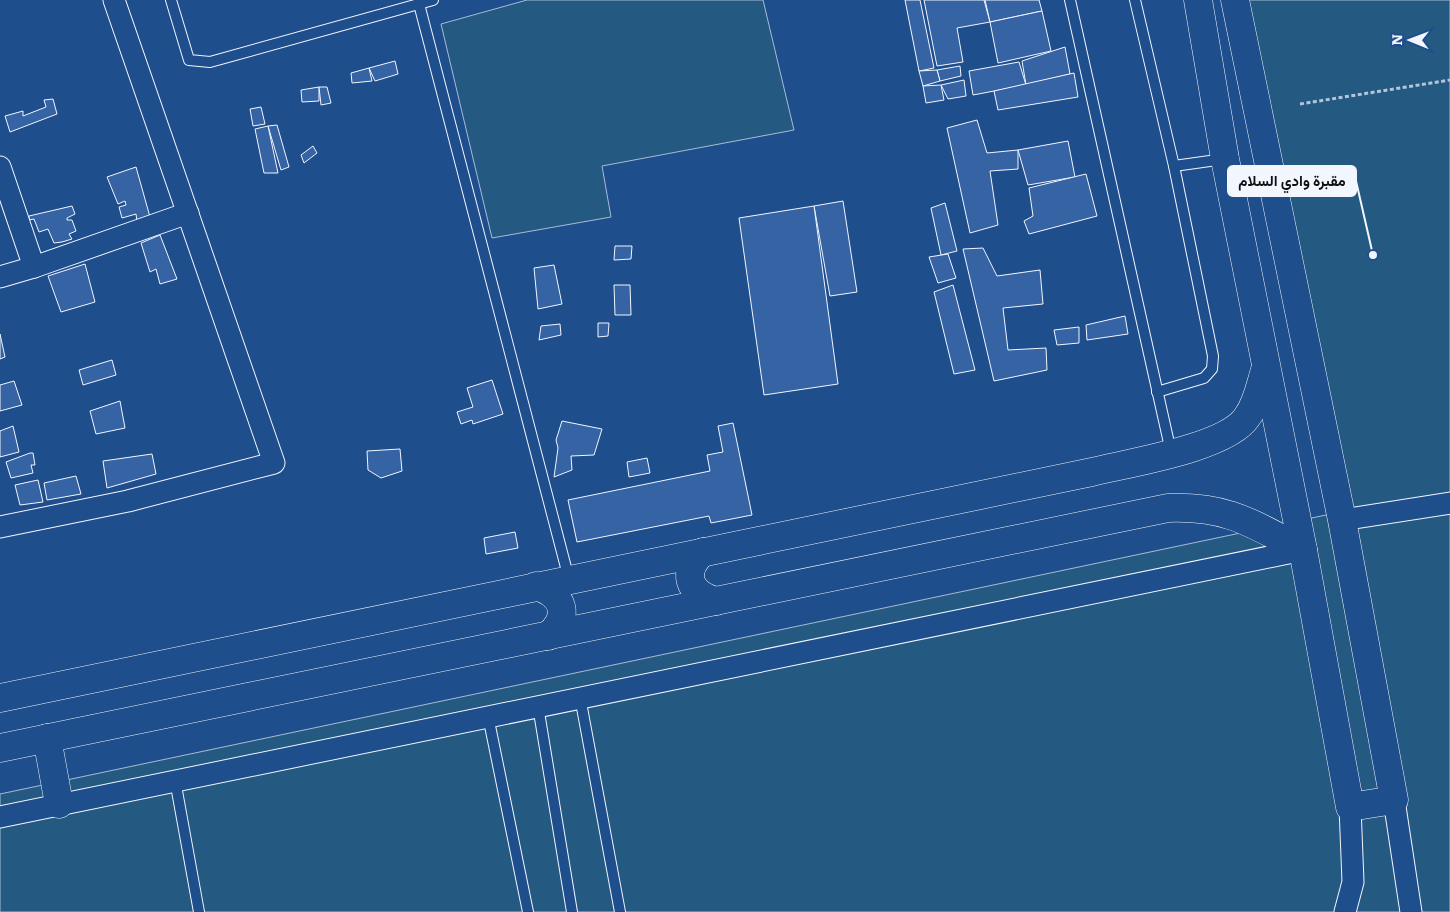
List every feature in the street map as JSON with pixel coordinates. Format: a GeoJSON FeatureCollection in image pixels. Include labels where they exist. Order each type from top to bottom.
{"type":"FeatureCollection","features":[{"type":"Feature","properties":{"kind":"main road"},"geometry":{"type":"LineString","coordinates":[[1198,0],[1225,159],[1265,369],[1303,550],[1350,807],[1394,800],[1342,520],[1235,0]]}},
{"type":"Feature","properties":{"kind":"main road"},"geometry":{"type":"LineString","coordinates":[[0,698],[1092,472],[1171,453],[1230,433],[1247,418],[1256,399],[1265,369]]}},
{"type":"Feature","properties":{"kind":"main road"},"geometry":{"type":"LineString","coordinates":[[0,748],[1168,508],[1213,509],[1237,516],[1303,550]]}},
{"type":"Feature","properties":{"kind":"main road"},"geometry":{"type":"LineString","coordinates":[[703,552],[694,560],[690,570],[690,581],[703,598],[716,601]]}},
{"type":"Feature","properties":{"kind":"main road"},"geometry":{"type":"LineString","coordinates":[[536,586],[550,590],[558,598],[562,608],[562,619],[557,628],[548,636]]}},
{"type":"Feature","properties":{"kind":"main road"},"geometry":{"type":"LineString","coordinates":[[47,738],[59,804]]}},
{"type":"Feature","properties":{"kind":"street"},"geometry":{"type":"LineString","coordinates":[[0,527],[128,501],[274,463],[114,0]]}},
{"type":"Feature","properties":{"kind":"street"},"geometry":{"type":"LineString","coordinates":[[0,167],[34,267]]}},
{"type":"Feature","properties":{"kind":"street"},"geometry":{"type":"LineString","coordinates":[[0,277],[188,213]]}},
{"type":"Feature","properties":{"kind":"street"},"geometry":{"type":"LineString","coordinates":[[1342,520],[1450,503]]}},
{"type":"Feature","properties":{"kind":"street"},"geometry":{"type":"LineString","coordinates":[[0,817],[1303,550]]}},
{"type":"Feature","properties":{"kind":"street"},"geometry":{"type":"LineString","coordinates":[[1394,800],[1411,912]]}},
{"type":"Feature","properties":{"kind":"street"},"geometry":{"type":"LineString","coordinates":[[1345,912],[1353,882],[1350,807]]}},
{"type":"Feature","properties":{"kind":"lane"},"geometry":{"type":"LineString","coordinates":[[171,0],[189,60],[210,62],[433,0]]}},
{"type":"Feature","properties":{"kind":"lane"},"geometry":{"type":"LineString","coordinates":[[1070,0],[1171,453]]}},
{"type":"Feature","properties":{"kind":"lane"},"geometry":{"type":"LineString","coordinates":[[1134,0],[1174,166],[1213,356],[1212,369],[1204,378],[1158,392]]}},
{"type":"Feature","properties":{"kind":"lane"},"geometry":{"type":"LineString","coordinates":[[419,4],[569,579]]}},
{"type":"Feature","properties":{"kind":"lane"},"geometry":{"type":"LineString","coordinates":[[1174,166],[1225,159]]}},
{"type":"Feature","properties":{"kind":"lane"},"geometry":{"type":"LineString","coordinates":[[580,697],[620,912]]}},
{"type":"Feature","properties":{"kind":"lane"},"geometry":{"type":"LineString","coordinates":[[538,706],[572,912]]}},
{"type":"Feature","properties":{"kind":"lane"},"geometry":{"type":"LineString","coordinates":[[488,716],[528,912]]}},
{"type":"Feature","properties":{"kind":"lane"},"geometry":{"type":"LineString","coordinates":[[175,780],[199,912]]}},
{"type":"Feature","properties":{"kind":"path"},"geometry":{"type":"LineString","coordinates":[[1300,104],[1450,80]]}},
{"type":"Feature","properties":{"kind":"shaded area"},"geometry":{"type":"Polygon","coordinates":[[[527,0],[763,0],[794,130],[602,166],[611,217],[492,238],[441,24],[527,0]]]}},
{"type":"Feature","properties":{"kind":"shaded area"},"geometry":{"type":"Polygon","coordinates":[[[1248,0],[1450,0],[1450,912],[0,912],[0,794],[1345,511],[1248,0]]]}},
{"type":"Feature","properties":{"kind":"building"},"geometry":{"type":"Polygon","coordinates":[[[905,0],[920,0],[934,68],[919,71],[905,0]]]}},
{"type":"Feature","properties":{"kind":"building"},"geometry":{"type":"Polygon","coordinates":[[[924,0],[984,0],[990,22],[957,28],[963,62],[937,66],[924,0]]]}},
{"type":"Feature","properties":{"kind":"building"},"geometry":{"type":"Polygon","coordinates":[[[985,0],[1039,0],[1042,11],[990,22],[985,0]]]}},
{"type":"Feature","properties":{"kind":"building"},"geometry":{"type":"Polygon","coordinates":[[[1042,11],[1051,51],[998,63],[990,22],[1042,11]]]}},
{"type":"Feature","properties":{"kind":"building"},"geometry":{"type":"Polygon","coordinates":[[[1065,47],[1070,74],[1026,85],[1022,61],[1065,47]]]}},
{"type":"Feature","properties":{"kind":"building"},"geometry":{"type":"Polygon","coordinates":[[[395,61],[398,74],[375,81],[369,68],[395,61]]]}},
{"type":"Feature","properties":{"kind":"building"},"geometry":{"type":"Polygon","coordinates":[[[1019,62],[1026,85],[973,95],[969,71],[1019,62]]]}},
{"type":"Feature","properties":{"kind":"building"},"geometry":{"type":"Polygon","coordinates":[[[960,66],[961,76],[940,81],[937,70],[960,66]]]}},
{"type":"Feature","properties":{"kind":"building"},"geometry":{"type":"Polygon","coordinates":[[[369,68],[372,81],[352,83],[351,73],[369,68]]]}},
{"type":"Feature","properties":{"kind":"building"},"geometry":{"type":"Polygon","coordinates":[[[937,70],[940,81],[923,86],[919,71],[937,70]]]}},
{"type":"Feature","properties":{"kind":"building"},"geometry":{"type":"Polygon","coordinates":[[[1074,73],[1078,97],[998,110],[994,91],[1074,73]]]}},
{"type":"Feature","properties":{"kind":"building"},"geometry":{"type":"Polygon","coordinates":[[[964,80],[966,96],[948,99],[941,85],[964,80]]]}},
{"type":"Feature","properties":{"kind":"building"},"geometry":{"type":"Polygon","coordinates":[[[941,85],[944,100],[926,103],[923,86],[941,85]]]}},
{"type":"Feature","properties":{"kind":"building"},"geometry":{"type":"Polygon","coordinates":[[[319,87],[319,101],[302,102],[301,90],[319,87]]]}},
{"type":"Feature","properties":{"kind":"building"},"geometry":{"type":"Polygon","coordinates":[[[319,87],[327,87],[331,103],[321,105],[319,87]]]}},
{"type":"Feature","properties":{"kind":"building"},"geometry":{"type":"Polygon","coordinates":[[[53,99],[57,114],[10,132],[5,116],[23,111],[23,116],[46,107],[44,100],[53,99]]]}},
{"type":"Feature","properties":{"kind":"building"},"geometry":{"type":"Polygon","coordinates":[[[261,107],[265,124],[253,126],[250,109],[261,107]]]}},
{"type":"Feature","properties":{"kind":"building"},"geometry":{"type":"Polygon","coordinates":[[[977,120],[987,153],[1018,150],[1018,169],[990,171],[998,225],[970,233],[947,128],[977,120]]]}},
{"type":"Feature","properties":{"kind":"building"},"geometry":{"type":"Polygon","coordinates":[[[277,125],[289,167],[281,170],[268,126],[277,125]]]}},
{"type":"Feature","properties":{"kind":"building"},"geometry":{"type":"Polygon","coordinates":[[[268,126],[278,173],[264,173],[255,129],[268,126]]]}},
{"type":"Feature","properties":{"kind":"building"},"geometry":{"type":"Polygon","coordinates":[[[1068,141],[1075,177],[1028,185],[1018,150],[1068,141]]]}},
{"type":"Feature","properties":{"kind":"building"},"geometry":{"type":"Polygon","coordinates":[[[313,146],[317,153],[304,163],[301,155],[313,146]]]}},
{"type":"Feature","properties":{"kind":"building"},"geometry":{"type":"Polygon","coordinates":[[[136,167],[150,217],[137,222],[136,214],[122,218],[119,207],[126,205],[125,201],[118,204],[107,177],[136,167]]]}},
{"type":"Feature","properties":{"kind":"building"},"geometry":{"type":"Polygon","coordinates":[[[1086,174],[1097,216],[1029,234],[1024,221],[1033,216],[1029,188],[1086,174]]]}},
{"type":"Feature","properties":{"kind":"building"},"geometry":{"type":"Polygon","coordinates":[[[843,201],[857,292],[830,296],[814,206],[843,201]]]}},
{"type":"Feature","properties":{"kind":"building"},"geometry":{"type":"Polygon","coordinates":[[[945,203],[957,251],[941,255],[931,208],[945,203]]]}},
{"type":"Feature","properties":{"kind":"building"},"geometry":{"type":"Polygon","coordinates":[[[72,206],[75,214],[67,218],[67,220],[72,220],[76,231],[69,234],[72,239],[54,243],[48,229],[39,232],[34,219],[29,220],[29,216],[72,206]]]}},
{"type":"Feature","properties":{"kind":"building"},"geometry":{"type":"Polygon","coordinates":[[[814,206],[838,384],[764,395],[739,218],[814,206]]]}},
{"type":"Feature","properties":{"kind":"building"},"geometry":{"type":"Polygon","coordinates":[[[160,235],[177,279],[160,284],[156,269],[150,272],[141,243],[160,235]]]}},
{"type":"Feature","properties":{"kind":"building"},"geometry":{"type":"Polygon","coordinates":[[[615,246],[632,246],[631,259],[614,260],[615,246]]]}},
{"type":"Feature","properties":{"kind":"building"},"geometry":{"type":"Polygon","coordinates":[[[983,248],[997,276],[1040,270],[1043,304],[1003,308],[1008,350],[1046,348],[1047,370],[994,381],[963,249],[983,248]]]}},
{"type":"Feature","properties":{"kind":"building"},"geometry":{"type":"Polygon","coordinates":[[[948,254],[956,278],[938,283],[929,257],[948,254]]]}},
{"type":"Feature","properties":{"kind":"building"},"geometry":{"type":"Polygon","coordinates":[[[85,264],[95,302],[61,312],[48,276],[85,264]]]}},
{"type":"Feature","properties":{"kind":"building"},"geometry":{"type":"Polygon","coordinates":[[[554,265],[562,304],[538,309],[534,268],[554,265]]]}},
{"type":"Feature","properties":{"kind":"building"},"geometry":{"type":"Polygon","coordinates":[[[614,285],[630,285],[631,315],[615,315],[614,285]]]}},
{"type":"Feature","properties":{"kind":"building"},"geometry":{"type":"Polygon","coordinates":[[[953,285],[975,370],[954,374],[934,292],[953,285]]]}},
{"type":"Feature","properties":{"kind":"building"},"geometry":{"type":"Polygon","coordinates":[[[1125,316],[1128,334],[1087,340],[1086,325],[1125,316]]]}},
{"type":"Feature","properties":{"kind":"building"},"geometry":{"type":"Polygon","coordinates":[[[598,323],[609,323],[608,336],[598,337],[598,323]]]}},
{"type":"Feature","properties":{"kind":"building"},"geometry":{"type":"Polygon","coordinates":[[[560,324],[561,335],[539,340],[541,326],[560,324]]]}},
{"type":"Feature","properties":{"kind":"building"},"geometry":{"type":"Polygon","coordinates":[[[1079,327],[1079,343],[1057,345],[1054,330],[1079,327]]]}},
{"type":"Feature","properties":{"kind":"building"},"geometry":{"type":"Polygon","coordinates":[[[0,334],[5,357],[0,359],[0,334]]]}},
{"type":"Feature","properties":{"kind":"building"},"geometry":{"type":"Polygon","coordinates":[[[112,360],[116,375],[83,385],[79,370],[112,360]]]}},
{"type":"Feature","properties":{"kind":"building"},"geometry":{"type":"Polygon","coordinates":[[[492,380],[503,414],[473,424],[472,420],[461,424],[457,412],[473,407],[467,388],[492,380]]]}},
{"type":"Feature","properties":{"kind":"building"},"geometry":{"type":"Polygon","coordinates":[[[14,381],[22,405],[0,411],[0,385],[14,381]]]}},
{"type":"Feature","properties":{"kind":"building"},"geometry":{"type":"Polygon","coordinates":[[[120,401],[125,428],[96,434],[90,411],[120,401]]]}},
{"type":"Feature","properties":{"kind":"building"},"geometry":{"type":"Polygon","coordinates":[[[562,421],[602,429],[594,455],[571,456],[572,470],[554,477],[558,448],[556,440],[562,421]]]}},
{"type":"Feature","properties":{"kind":"building"},"geometry":{"type":"Polygon","coordinates":[[[733,423],[752,515],[711,523],[709,516],[577,542],[568,500],[710,471],[707,455],[723,452],[718,426],[733,423]]]}},
{"type":"Feature","properties":{"kind":"building"},"geometry":{"type":"Polygon","coordinates":[[[13,426],[19,452],[0,457],[0,431],[13,426]]]}},
{"type":"Feature","properties":{"kind":"building"},"geometry":{"type":"Polygon","coordinates":[[[400,449],[402,471],[381,478],[368,470],[367,451],[400,449]]]}},
{"type":"Feature","properties":{"kind":"building"},"geometry":{"type":"Polygon","coordinates":[[[33,453],[35,465],[31,465],[33,473],[11,478],[6,462],[33,453]]]}},
{"type":"Feature","properties":{"kind":"building"},"geometry":{"type":"Polygon","coordinates":[[[152,454],[156,474],[107,488],[103,461],[152,454]]]}},
{"type":"Feature","properties":{"kind":"building"},"geometry":{"type":"Polygon","coordinates":[[[647,458],[650,473],[629,477],[627,462],[647,458]]]}},
{"type":"Feature","properties":{"kind":"building"},"geometry":{"type":"Polygon","coordinates":[[[76,476],[81,494],[47,500],[44,483],[76,476]]]}},
{"type":"Feature","properties":{"kind":"building"},"geometry":{"type":"Polygon","coordinates":[[[38,480],[43,502],[20,505],[15,485],[38,480]]]}},
{"type":"Feature","properties":{"kind":"building"},"geometry":{"type":"Polygon","coordinates":[[[515,532],[518,548],[486,554],[484,538],[515,532]]]}},
{"type":"Feature","properties":{"kind":"place","name":"مقبرة وادي السلام"},"geometry":{"type":"Point","coordinates":[1373,255]}}]}
